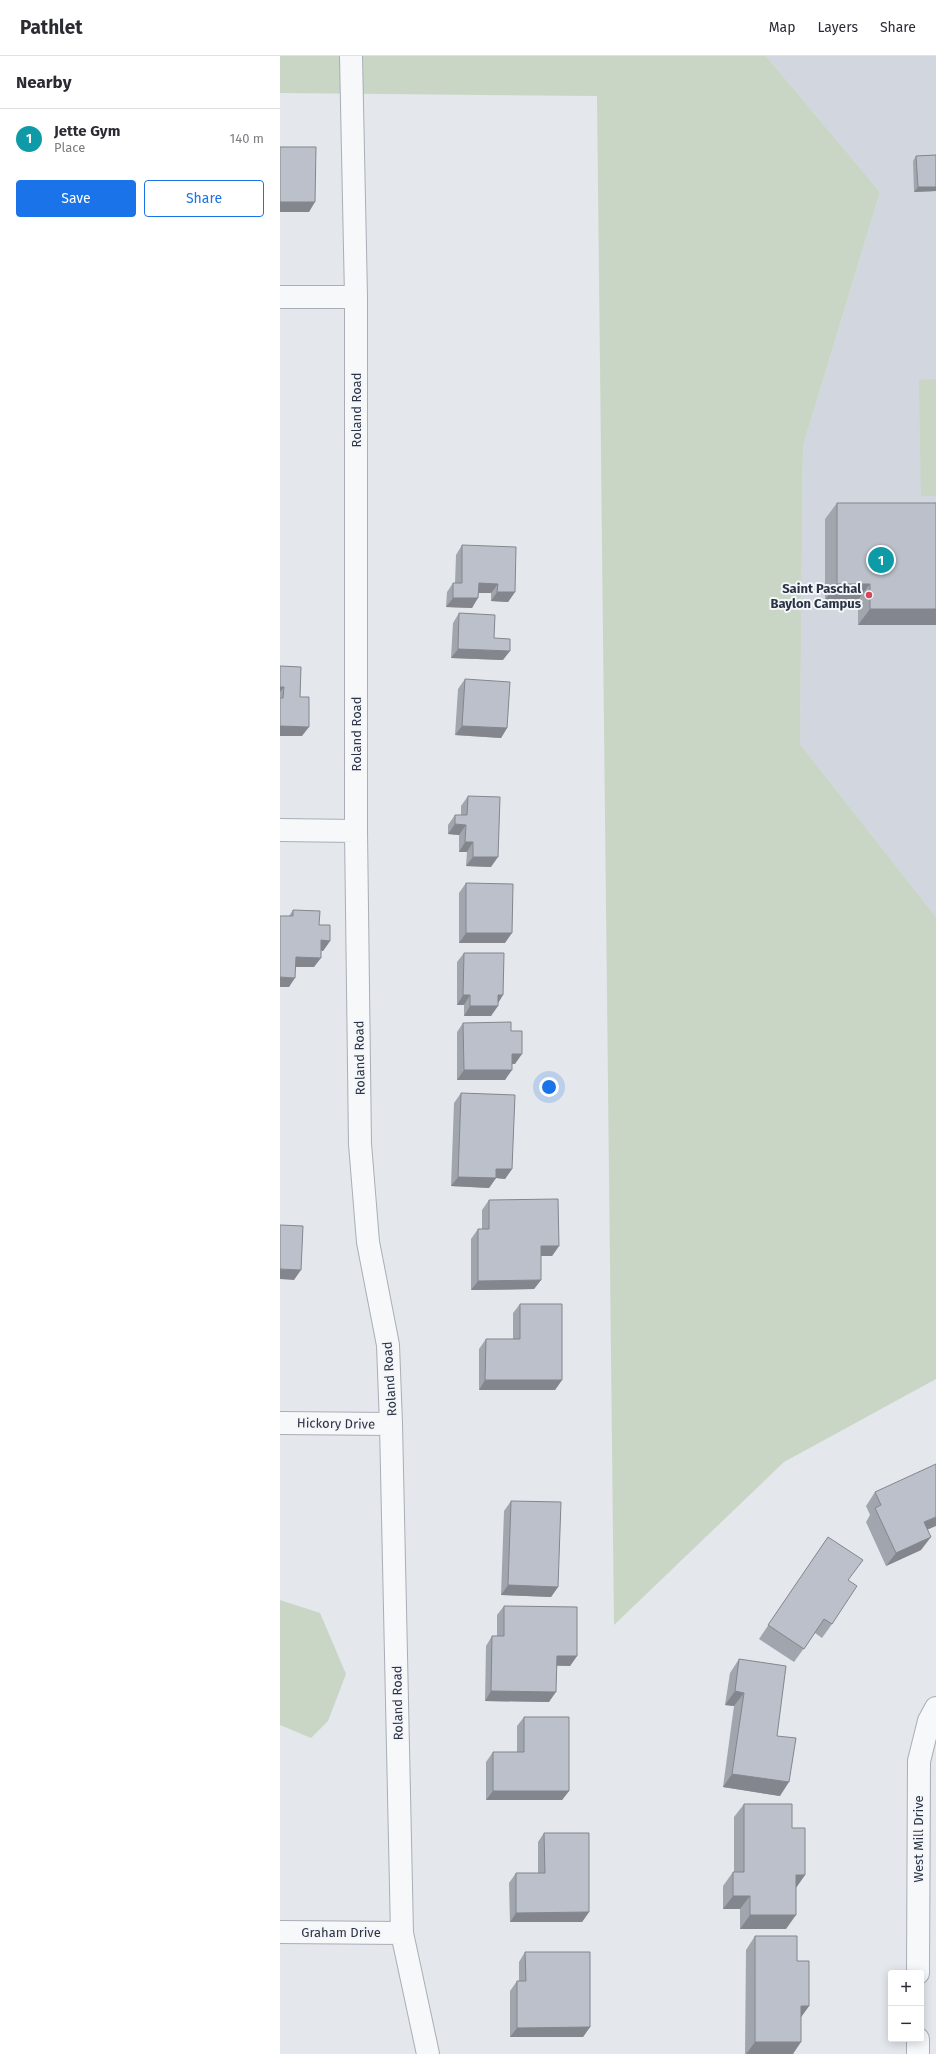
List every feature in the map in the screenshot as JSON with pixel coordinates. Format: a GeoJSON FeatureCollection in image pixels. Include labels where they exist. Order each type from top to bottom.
{"type":"FeatureCollection","features":[{"type":"Feature","properties":{"kind":"street","name":"Roland Road"},"geometry":{"type":"LineString","coordinates":[[351,56],[356,297],[356,830],[360,1144],[368,1242],[388,1345],[402,1933],[428,2054]]}},
{"type":"Feature","properties":{"kind":"street"},"geometry":{"type":"LineString","coordinates":[[280,297],[356,297]]}},
{"type":"Feature","properties":{"kind":"street"},"geometry":{"type":"LineString","coordinates":[[280,830],[356,830]]}},
{"type":"Feature","properties":{"kind":"street","name":"Hickory Drive"},"geometry":{"type":"LineString","coordinates":[[280,1423],[391,1424]]}},
{"type":"Feature","properties":{"kind":"street","name":"West Mill Drive"},"geometry":{"type":"LineString","coordinates":[[918,1970],[919,1761],[929,1721],[936,1708]]}},
{"type":"Feature","properties":{"kind":"street","name":"Graham Drive"},"geometry":{"type":"LineString","coordinates":[[280,1932],[402,1933]]}},
{"type":"Feature","properties":{"kind":"street"},"geometry":{"type":"LineString","coordinates":[[918,2042],[918,2054]]}},
{"type":"Feature","properties":{"kind":"shaded area","name":"Saint Paschal Baylon Campus"},"geometry":{"type":"Polygon","coordinates":[[[766,56],[936,56],[936,917],[800,744],[803,446],[880,192],[766,56]]]}},
{"type":"Feature","properties":{"kind":"green space"},"geometry":{"type":"Polygon","coordinates":[[[280,56],[766,56],[880,192],[803,446],[800,744],[936,917],[936,1379],[784,1462],[614,1625],[597,96],[280,93],[280,56]]]}},
{"type":"Feature","properties":{"kind":"green space"},"geometry":{"type":"Polygon","coordinates":[[[936,379],[936,496],[921,496],[919,380],[936,379]]]}},
{"type":"Feature","properties":{"kind":"green space"},"geometry":{"type":"Polygon","coordinates":[[[280,1600],[320,1613],[346,1674],[328,1721],[311,1738],[280,1725],[280,1600]]]}},
{"type":"Feature","properties":{"kind":"building"},"geometry":{"type":"Polygon","coordinates":[[[280,147],[316,147],[315,202],[280,202],[280,147]]]}},
{"type":"Feature","properties":{"kind":"building"},"geometry":{"type":"Polygon","coordinates":[[[936,155],[936,187],[918,187],[916,156],[936,155]]]}},
{"type":"Feature","properties":{"kind":"building"},"geometry":{"type":"Polygon","coordinates":[[[837,503],[936,503],[936,609],[870,609],[870,584],[837,584],[837,503]]]}},
{"type":"Feature","properties":{"kind":"building"},"geometry":{"type":"Polygon","coordinates":[[[462,545],[516,547],[515,592],[497,592],[498,584],[479,583],[478,598],[453,598],[453,583],[462,583],[462,545]]]}},
{"type":"Feature","properties":{"kind":"building"},"geometry":{"type":"Polygon","coordinates":[[[459,613],[495,615],[494,638],[510,639],[510,651],[458,649],[459,613]]]}},
{"type":"Feature","properties":{"kind":"building"},"geometry":{"type":"Polygon","coordinates":[[[280,666],[301,667],[300,697],[309,697],[309,727],[280,726],[280,698],[283,698],[284,687],[280,687],[280,666]]]}},
{"type":"Feature","properties":{"kind":"building"},"geometry":{"type":"Polygon","coordinates":[[[465,679],[510,682],[507,728],[462,726],[465,679]]]}},
{"type":"Feature","properties":{"kind":"building"},"geometry":{"type":"Polygon","coordinates":[[[468,796],[500,797],[498,857],[473,857],[473,842],[465,842],[466,825],[455,824],[455,815],[467,815],[468,796]]]}},
{"type":"Feature","properties":{"kind":"building"},"geometry":{"type":"Polygon","coordinates":[[[466,883],[513,884],[512,933],[466,933],[466,883]]]}},
{"type":"Feature","properties":{"kind":"building"},"geometry":{"type":"Polygon","coordinates":[[[293,910],[320,911],[319,925],[330,925],[330,941],[321,940],[321,958],[296,957],[295,978],[280,977],[280,916],[293,916],[293,910]]]}},
{"type":"Feature","properties":{"kind":"building"},"geometry":{"type":"Polygon","coordinates":[[[464,953],[504,953],[503,995],[498,995],[498,1006],[470,1006],[470,995],[463,995],[464,953]]]}},
{"type":"Feature","properties":{"kind":"building"},"geometry":{"type":"Polygon","coordinates":[[[511,1022],[511,1031],[522,1031],[522,1054],[512,1054],[512,1070],[464,1070],[463,1023],[511,1022]]]}},
{"type":"Feature","properties":{"kind":"building"},"geometry":{"type":"Polygon","coordinates":[[[461,1093],[515,1095],[512,1169],[496,1169],[496,1178],[458,1177],[461,1093]]]}},
{"type":"Feature","properties":{"kind":"building"},"geometry":{"type":"Polygon","coordinates":[[[558,1199],[559,1246],[541,1246],[541,1280],[478,1281],[478,1229],[489,1229],[489,1200],[558,1199]]]}},
{"type":"Feature","properties":{"kind":"building"},"geometry":{"type":"Polygon","coordinates":[[[280,1225],[303,1226],[301,1270],[280,1269],[280,1225]]]}},
{"type":"Feature","properties":{"kind":"building"},"geometry":{"type":"Polygon","coordinates":[[[520,1304],[562,1304],[562,1380],[485,1380],[486,1339],[520,1339],[520,1304]]]}},
{"type":"Feature","properties":{"kind":"building"},"geometry":{"type":"Polygon","coordinates":[[[936,1464],[936,1517],[924,1522],[931,1537],[896,1553],[875,1508],[881,1505],[875,1492],[936,1464]]]}},
{"type":"Feature","properties":{"kind":"building"},"geometry":{"type":"Polygon","coordinates":[[[511,1501],[561,1502],[558,1587],[508,1585],[511,1501]]]}},
{"type":"Feature","properties":{"kind":"building"},"geometry":{"type":"Polygon","coordinates":[[[828,1537],[863,1560],[848,1580],[857,1586],[832,1624],[824,1619],[804,1649],[768,1625],[828,1537]]]}},
{"type":"Feature","properties":{"kind":"building"},"geometry":{"type":"Polygon","coordinates":[[[504,1606],[577,1607],[577,1656],[557,1656],[556,1692],[491,1691],[492,1636],[504,1636],[504,1606]]]}},
{"type":"Feature","properties":{"kind":"building"},"geometry":{"type":"Polygon","coordinates":[[[739,1659],[786,1666],[777,1736],[796,1738],[789,1782],[732,1774],[744,1693],[735,1691],[739,1659]]]}},
{"type":"Feature","properties":{"kind":"building"},"geometry":{"type":"Polygon","coordinates":[[[524,1717],[569,1717],[569,1791],[493,1791],[493,1752],[524,1752],[524,1717]]]}},
{"type":"Feature","properties":{"kind":"building"},"geometry":{"type":"Polygon","coordinates":[[[744,1804],[792,1804],[792,1828],[805,1828],[805,1875],[796,1875],[796,1915],[750,1915],[750,1896],[733,1896],[733,1872],[744,1872],[744,1804]]]}},
{"type":"Feature","properties":{"kind":"building"},"geometry":{"type":"Polygon","coordinates":[[[544,1833],[589,1833],[589,1912],[516,1913],[516,1873],[545,1873],[544,1833]]]}},
{"type":"Feature","properties":{"kind":"building"},"geometry":{"type":"Polygon","coordinates":[[[755,1936],[797,1936],[797,1961],[809,1961],[809,2006],[801,2006],[801,2042],[755,2042],[755,1936]]]}},
{"type":"Feature","properties":{"kind":"building"},"geometry":{"type":"Polygon","coordinates":[[[525,1952],[590,1952],[590,2027],[517,2028],[517,1981],[526,1981],[525,1952]]]}},
{"type":"Feature","properties":{"kind":"place","name":"Jette Gym"},"geometry":{"type":"Point","coordinates":[881,560]}},
{"type":"Feature","properties":{"kind":"place","name":"Saint Paschal Baylon Campus"},"geometry":{"type":"Point","coordinates":[869,595]}}]}
